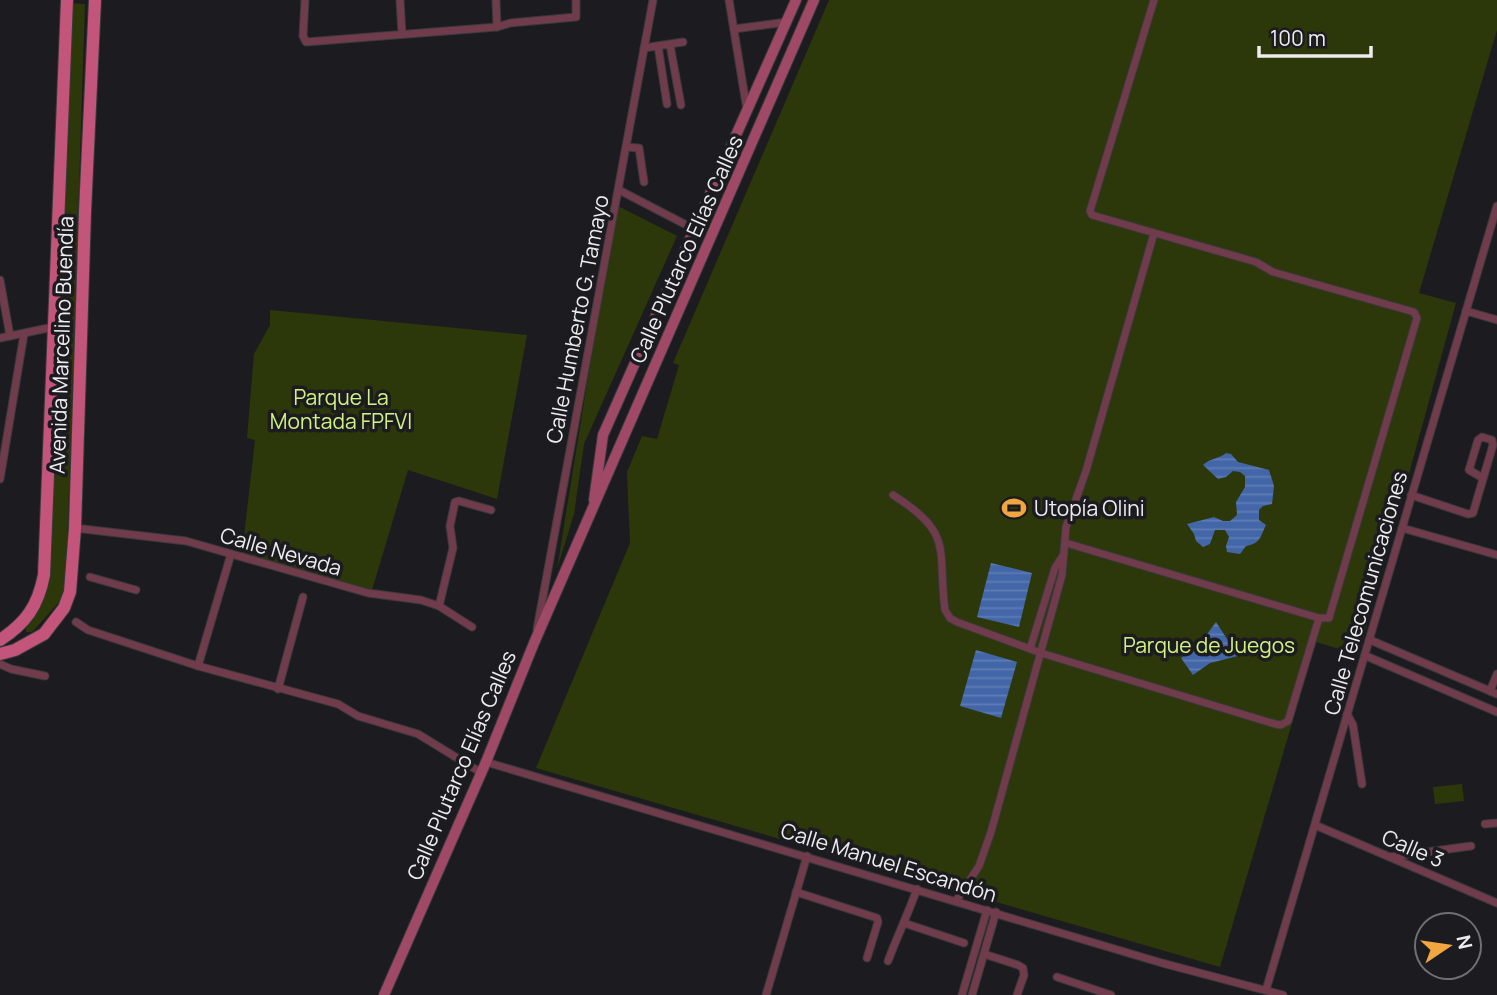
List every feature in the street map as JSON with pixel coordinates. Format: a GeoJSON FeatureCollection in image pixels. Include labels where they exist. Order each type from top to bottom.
{"type":"FeatureCollection","features":[{"type":"Feature","properties":{"kind":"main road","name":"Avenida Marcelino Buendía"},"geometry":{"type":"LineString","coordinates":[[4,636],[33,610],[44,575],[67,0]]}},
{"type":"Feature","properties":{"kind":"main road","name":"Avenida Marcelino Buendía"},"geometry":{"type":"LineString","coordinates":[[0,654],[15,650],[44,634],[64,608],[70,592],[75,528],[95,0]]}},
{"type":"Feature","properties":{"kind":"street"},"geometry":{"type":"LineString","coordinates":[[305,0],[304,40],[497,27],[510,23],[576,17],[576,0]]}},
{"type":"Feature","properties":{"kind":"street"},"geometry":{"type":"LineString","coordinates":[[400,0],[402,34]]}},
{"type":"Feature","properties":{"kind":"street"},"geometry":{"type":"LineString","coordinates":[[496,0],[497,27]]}},
{"type":"Feature","properties":{"kind":"street","name":"Calle Humberto G. Tamayo"},"geometry":{"type":"LineString","coordinates":[[534,643],[653,0]]}},
{"type":"Feature","properties":{"kind":"street"},"geometry":{"type":"LineString","coordinates":[[730,0],[747,113]]}},
{"type":"Feature","properties":{"kind":"street","name":"Calle Plutarco Elías Calles"},"geometry":{"type":"LineString","coordinates":[[592,513],[603,435],[796,0]]}},
{"type":"Feature","properties":{"kind":"street","name":"Calle Plutarco Elías Calles"},"geometry":{"type":"LineString","coordinates":[[384,995],[814,0]]}},
{"type":"Feature","properties":{"kind":"street"},"geometry":{"type":"LineString","coordinates":[[1066,543],[1319,618],[1329,618],[1417,316],[1407,310],[1273,272],[1256,262],[1093,216],[1090,211],[1154,0]]}},
{"type":"Feature","properties":{"kind":"street"},"geometry":{"type":"LineString","coordinates":[[734,29],[786,22]]}},
{"type":"Feature","properties":{"kind":"street"},"geometry":{"type":"LineString","coordinates":[[644,48],[683,43]]}},
{"type":"Feature","properties":{"kind":"street"},"geometry":{"type":"LineString","coordinates":[[670,45],[681,105]]}},
{"type":"Feature","properties":{"kind":"street"},"geometry":{"type":"LineString","coordinates":[[658,46],[667,103]]}},
{"type":"Feature","properties":{"kind":"street"},"geometry":{"type":"LineString","coordinates":[[760,83],[776,90]]}},
{"type":"Feature","properties":{"kind":"street"},"geometry":{"type":"LineString","coordinates":[[626,147],[639,148],[644,182]]}},
{"type":"Feature","properties":{"kind":"street"},"geometry":{"type":"LineString","coordinates":[[619,190],[696,230]]}},
{"type":"Feature","properties":{"kind":"street","name":"Calle Telecomunicaciones"},"geometry":{"type":"LineString","coordinates":[[1266,990],[1497,206]]}},
{"type":"Feature","properties":{"kind":"street"},"geometry":{"type":"LineString","coordinates":[[956,901],[974,877],[984,852],[1062,575],[1066,527],[1086,471],[1154,233]]}},
{"type":"Feature","properties":{"kind":"street"},"geometry":{"type":"LineString","coordinates":[[0,280],[10,336]]}},
{"type":"Feature","properties":{"kind":"street"},"geometry":{"type":"LineString","coordinates":[[1466,311],[1497,320]]}},
{"type":"Feature","properties":{"kind":"street"},"geometry":{"type":"LineString","coordinates":[[0,338],[53,327]]}},
{"type":"Feature","properties":{"kind":"street"},"geometry":{"type":"LineString","coordinates":[[0,479],[24,334]]}},
{"type":"Feature","properties":{"kind":"street"},"geometry":{"type":"LineString","coordinates":[[1411,495],[1471,514],[1474,511],[1493,442],[1482,437],[1478,440],[1469,470],[1483,478]]}},
{"type":"Feature","properties":{"kind":"street"},"geometry":{"type":"LineString","coordinates":[[893,495],[926,519],[939,538],[943,559],[945,610],[950,618],[1041,653],[1281,725],[1288,721],[1319,618]]}},
{"type":"Feature","properties":{"kind":"street"},"geometry":{"type":"LineString","coordinates":[[439,606],[453,548],[450,526],[455,502],[491,510]]}},
{"type":"Feature","properties":{"kind":"street","name":"Calle Nevada"},"geometry":{"type":"LineString","coordinates":[[75,528],[176,539],[368,593],[421,600],[439,606],[472,626]]}},
{"type":"Feature","properties":{"kind":"street"},"geometry":{"type":"LineString","coordinates":[[1402,528],[1497,555]]}},
{"type":"Feature","properties":{"kind":"street"},"geometry":{"type":"LineString","coordinates":[[198,666],[230,554]]}},
{"type":"Feature","properties":{"kind":"street"},"geometry":{"type":"LineString","coordinates":[[1030,649],[1055,568],[1064,554]]}},
{"type":"Feature","properties":{"kind":"street"},"geometry":{"type":"LineString","coordinates":[[90,577],[136,590]]}},
{"type":"Feature","properties":{"kind":"street"},"geometry":{"type":"LineString","coordinates":[[278,689],[303,597]]}},
{"type":"Feature","properties":{"kind":"street","name":"Calle Manuel Escandón"},"geometry":{"type":"LineString","coordinates":[[76,622],[88,630],[198,666],[338,704],[358,716],[418,734],[483,767],[807,856],[1162,963],[1283,995]]}},
{"type":"Feature","properties":{"kind":"street"},"geometry":{"type":"LineString","coordinates":[[1370,640],[1493,693],[1497,674]]}},
{"type":"Feature","properties":{"kind":"street"},"geometry":{"type":"LineString","coordinates":[[1366,656],[1497,712]]}},
{"type":"Feature","properties":{"kind":"street"},"geometry":{"type":"LineString","coordinates":[[0,664],[45,676]]}},
{"type":"Feature","properties":{"kind":"street"},"geometry":{"type":"LineString","coordinates":[[1454,693],[1461,678]]}},
{"type":"Feature","properties":{"kind":"street"},"geometry":{"type":"LineString","coordinates":[[1347,714],[1353,725],[1362,785]]}},
{"type":"Feature","properties":{"kind":"street"},"geometry":{"type":"LineString","coordinates":[[1485,824],[1497,823]]}},
{"type":"Feature","properties":{"kind":"street","name":"Calle 3"},"geometry":{"type":"LineString","coordinates":[[1315,825],[1497,903]]}},
{"type":"Feature","properties":{"kind":"street"},"geometry":{"type":"LineString","coordinates":[[1390,857],[1471,846]]}},
{"type":"Feature","properties":{"kind":"street"},"geometry":{"type":"LineString","coordinates":[[766,995],[807,856]]}},
{"type":"Feature","properties":{"kind":"street"},"geometry":{"type":"LineString","coordinates":[[888,961],[918,889]]}},
{"type":"Feature","properties":{"kind":"street"},"geometry":{"type":"LineString","coordinates":[[796,892],[877,918],[867,958]]}},
{"type":"Feature","properties":{"kind":"street"},"geometry":{"type":"LineString","coordinates":[[962,995],[987,910]]}},
{"type":"Feature","properties":{"kind":"street"},"geometry":{"type":"LineString","coordinates":[[972,995],[996,912]]}},
{"type":"Feature","properties":{"kind":"street"},"geometry":{"type":"LineString","coordinates":[[904,923],[964,943]]}},
{"type":"Feature","properties":{"kind":"street"},"geometry":{"type":"LineString","coordinates":[[984,954],[1023,968],[1024,975],[1017,995]]}},
{"type":"Feature","properties":{"kind":"street"},"geometry":{"type":"LineString","coordinates":[[1057,977],[1092,992],[1111,995]]}},
{"type":"Feature","properties":{"kind":"green space","name":"Utopía Olini"},"geometry":{"type":"Polygon","coordinates":[[[829,0],[1497,0],[1497,30],[1419,293],[1456,303],[1359,655],[1316,642],[1220,967],[536,768],[630,543],[627,472],[642,436],[657,439],[679,365],[673,363],[829,0]]]}},
{"type":"Feature","properties":{"kind":"green space"},"geometry":{"type":"Polygon","coordinates":[[[69,3],[85,4],[66,581],[61,600],[32,632],[27,632],[25,628],[45,596],[69,3]]]}},
{"type":"Feature","properties":{"kind":"green space"},"geometry":{"type":"Polygon","coordinates":[[[616,205],[677,236],[584,444],[574,514],[557,569],[616,205]]]}},
{"type":"Feature","properties":{"kind":"green space","name":"Parque La Montada FPFVI"},"geometry":{"type":"Polygon","coordinates":[[[270,310],[527,335],[497,499],[408,470],[372,590],[242,554],[255,440],[247,438],[254,354],[270,325],[270,310]]]}},
{"type":"Feature","properties":{"kind":"green space"},"geometry":{"type":"Polygon","coordinates":[[[1462,784],[1464,801],[1435,804],[1433,787],[1462,784]]]}},
{"type":"Feature","properties":{"kind":"water"},"geometry":{"type":"Polygon","coordinates":[[[1226,453],[1231,454],[1238,462],[1269,470],[1274,486],[1272,504],[1259,510],[1259,520],[1266,525],[1261,536],[1255,543],[1246,546],[1240,554],[1227,552],[1229,537],[1225,530],[1215,530],[1210,544],[1203,547],[1196,541],[1187,524],[1214,517],[1230,521],[1237,515],[1236,502],[1245,487],[1245,476],[1233,471],[1218,479],[1203,465],[1226,453]]]}},
{"type":"Feature","properties":{"kind":"water"},"geometry":{"type":"Polygon","coordinates":[[[991,563],[1032,573],[1019,627],[977,617],[991,563]]]}},
{"type":"Feature","properties":{"kind":"water"},"geometry":{"type":"Polygon","coordinates":[[[1216,622],[1238,656],[1210,663],[1193,675],[1181,658],[1199,645],[1216,622]]]}},
{"type":"Feature","properties":{"kind":"water"},"geometry":{"type":"Polygon","coordinates":[[[976,650],[1017,662],[1001,718],[960,706],[976,650]]]}},
{"type":"Feature","properties":{"kind":"place","name":"Utopía Olini"},"geometry":{"type":"Point","coordinates":[1014,508]}},
{"type":"Feature","properties":{"kind":"park label","name":"Parque de Juegos"},"geometry":{"type":"Point","coordinates":[1209,645]}}]}
